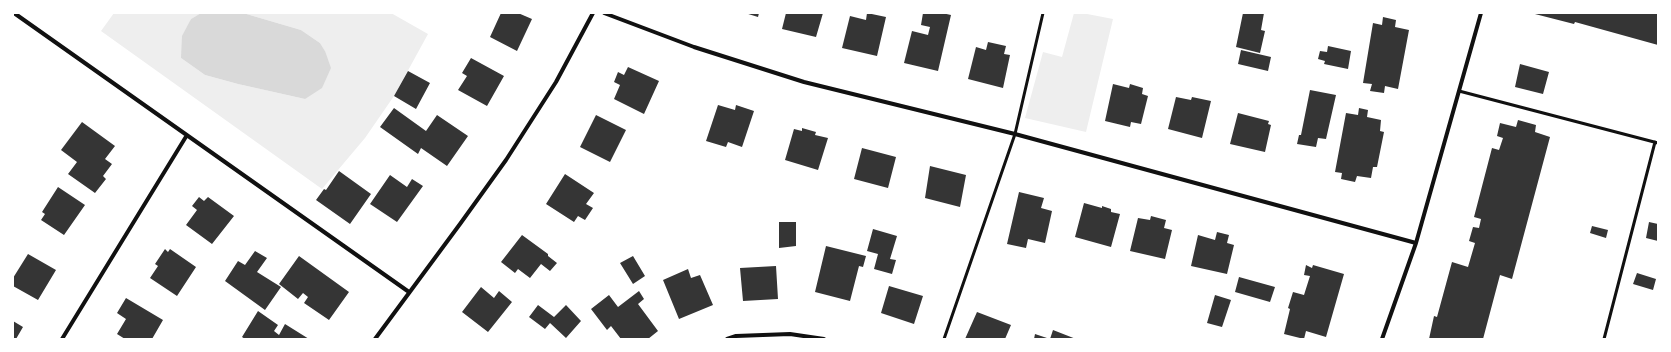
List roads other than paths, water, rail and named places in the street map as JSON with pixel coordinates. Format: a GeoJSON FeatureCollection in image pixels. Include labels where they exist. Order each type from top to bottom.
{"type":"FeatureCollection","features":[{"type":"Feature","properties":{"kind":"street"},"geometry":{"type":"LineString","coordinates":[[14,13],[409,292]]}},
{"type":"Feature","properties":{"kind":"street"},"geometry":{"type":"LineString","coordinates":[[375,339],[506,160],[556,82],[593,13]]}},
{"type":"Feature","properties":{"kind":"street"},"geometry":{"type":"LineString","coordinates":[[604,13],[694,46],[804,82],[1015,134],[1416,243]]}},
{"type":"Feature","properties":{"kind":"street"},"geometry":{"type":"LineString","coordinates":[[1382,339],[1416,243],[1481,13]]}},
{"type":"Feature","properties":{"kind":"street"},"geometry":{"type":"LineString","coordinates":[[62,339],[187,135]]}},
{"type":"Feature","properties":{"kind":"street"},"geometry":{"type":"LineString","coordinates":[[727,339],[736,336],[790,334],[824,339]]}},
{"type":"Feature","properties":{"kind":"lane"},"geometry":{"type":"LineString","coordinates":[[944,339],[1015,134],[1043,13]]}},
{"type":"Feature","properties":{"kind":"lane"},"geometry":{"type":"LineString","coordinates":[[1459,91],[1656,142],[1604,339]]}}]}
